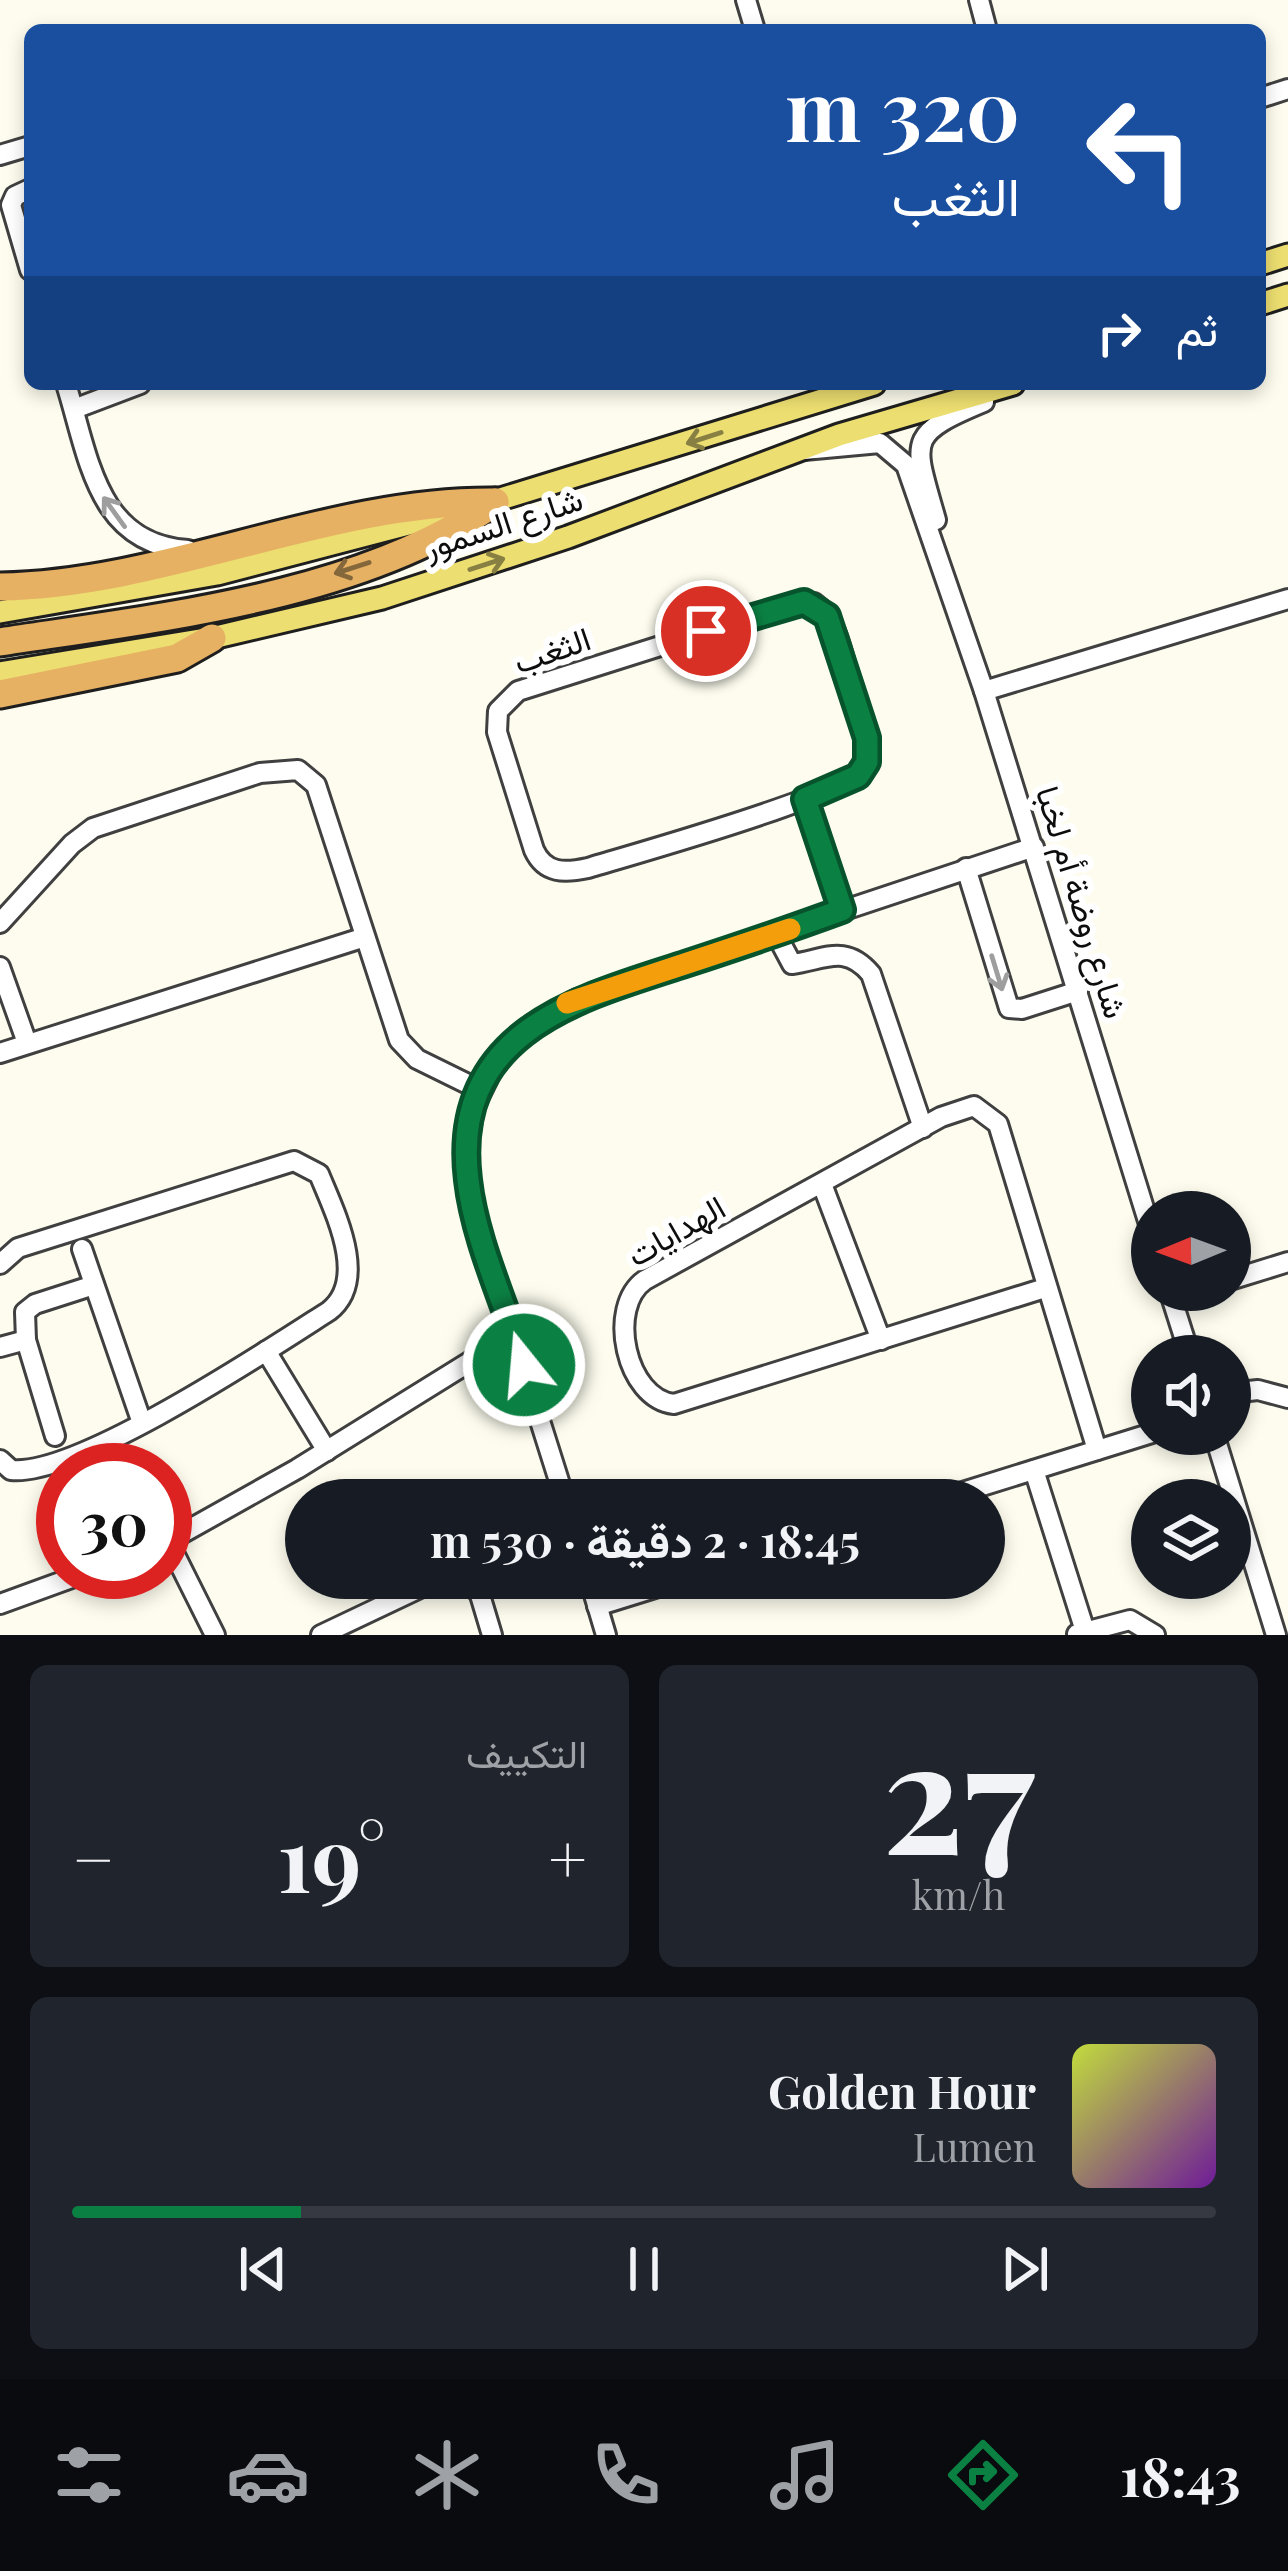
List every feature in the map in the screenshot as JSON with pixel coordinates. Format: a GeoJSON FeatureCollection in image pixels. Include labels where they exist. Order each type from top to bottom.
{"type":"FeatureCollection","features":[{"type":"Feature","properties":{"kind":"highway"},"geometry":{"type":"LineString","coordinates":[[0,587],[216,551],[398,509],[495,502]]}},
{"type":"Feature","properties":{"kind":"highway"},"geometry":{"type":"LineString","coordinates":[[0,642],[130,622],[291,587],[437,538],[495,502]]}},
{"type":"Feature","properties":{"kind":"highway"},"geometry":{"type":"LineString","coordinates":[[0,694],[177,658],[212,638]]}},
{"type":"Feature","properties":{"kind":"main road","name":"شارع السمور"},"geometry":{"type":"LineString","coordinates":[[0,612],[217,574],[495,502],[854,390]]}},
{"type":"Feature","properties":{"kind":"main road","name":"شارع السمور"},"geometry":{"type":"LineString","coordinates":[[0,673],[212,638],[423,584],[568,537],[800,448],[993,390]]}},
{"type":"Feature","properties":{"kind":"street"},"geometry":{"type":"LineString","coordinates":[[24,192],[15,196],[11,206],[24,240]]}},
{"type":"Feature","properties":{"kind":"street"},"geometry":{"type":"LineString","coordinates":[[68,390],[103,499],[133,536],[160,548],[216,551]]}},
{"type":"Feature","properties":{"kind":"street"},"geometry":{"type":"LineString","coordinates":[[74,409],[124,390]]}},
{"type":"Feature","properties":{"kind":"street"},"geometry":{"type":"LineString","coordinates":[[815,402],[826,390]]}},
{"type":"Feature","properties":{"kind":"street","name":"شارع روضة أم لخبا"},"geometry":{"type":"LineString","coordinates":[[951,589],[921,466],[922,441],[936,421],[984,402],[1000,390]]}},
{"type":"Feature","properties":{"kind":"street","name":"شارع روضة أم لخبا"},"geometry":{"type":"LineString","coordinates":[[800,448],[824,452],[871,442],[895,451],[906,465],[984,691],[1139,1191]]}},
{"type":"Feature","properties":{"kind":"street"},"geometry":{"type":"LineString","coordinates":[[984,691],[1288,599]]}},
{"type":"Feature","properties":{"kind":"street","name":"الثغب"},"geometry":{"type":"LineString","coordinates":[[796,603],[814,603],[832,626],[868,754],[858,776],[805,799],[588,868],[554,871],[535,850],[497,732],[498,711],[518,691],[796,603]]}},
{"type":"Feature","properties":{"kind":"street"},"geometry":{"type":"LineString","coordinates":[[0,923],[93,828],[260,773],[291,769],[305,773],[316,785],[362,938],[399,1040],[416,1059],[480,1090]]}},
{"type":"Feature","properties":{"kind":"street"},"geometry":{"type":"LineString","coordinates":[[805,799],[842,910]]}},
{"type":"Feature","properties":{"kind":"street"},"geometry":{"type":"LineString","coordinates":[[559,1479],[467,1174],[467,1140],[480,1090],[507,1047],[561,1006],[1034,847]]}},
{"type":"Feature","properties":{"kind":"street"},"geometry":{"type":"LineString","coordinates":[[966,868],[1009,1007],[1022,1009],[1078,991]]}},
{"type":"Feature","properties":{"kind":"street"},"geometry":{"type":"LineString","coordinates":[[776,934],[792,964],[836,953],[857,960],[871,974],[923,1128]]}},
{"type":"Feature","properties":{"kind":"street"},"geometry":{"type":"LineString","coordinates":[[0,1053],[362,938]]}},
{"type":"Feature","properties":{"kind":"street"},"geometry":{"type":"LineString","coordinates":[[0,967],[28,1043]]}},
{"type":"Feature","properties":{"kind":"street","name":"الهدايات"},"geometry":{"type":"LineString","coordinates":[[1045,1288],[685,1403],[659,1401],[640,1380],[622,1313],[634,1288],[965,1106],[992,1116],[1097,1450]]}},
{"type":"Feature","properties":{"kind":"street"},"geometry":{"type":"LineString","coordinates":[[0,1264],[10,1253],[40,1241],[279,1162],[301,1162],[322,1183],[347,1259],[350,1286],[334,1308],[142,1424],[36,1469],[11,1470],[0,1460]]}},
{"type":"Feature","properties":{"kind":"street"},"geometry":{"type":"LineString","coordinates":[[822,1184],[880,1340]]}},
{"type":"Feature","properties":{"kind":"street"},"geometry":{"type":"LineString","coordinates":[[82,1249],[142,1424]]}},
{"type":"Feature","properties":{"kind":"street"},"geometry":{"type":"LineString","coordinates":[[1251,1273],[1288,1262]]}},
{"type":"Feature","properties":{"kind":"street"},"geometry":{"type":"LineString","coordinates":[[55,1436],[23,1321],[30,1306],[94,1285]]}},
{"type":"Feature","properties":{"kind":"street"},"geometry":{"type":"LineString","coordinates":[[192,1528],[484,1353],[500,1340],[510,1319]]}},
{"type":"Feature","properties":{"kind":"street"},"geometry":{"type":"LineString","coordinates":[[0,1347],[26,1340]]}},
{"type":"Feature","properties":{"kind":"street"},"geometry":{"type":"LineString","coordinates":[[266,1351],[327,1451]]}},
{"type":"Feature","properties":{"kind":"street"},"geometry":{"type":"LineString","coordinates":[[1251,1391],[1288,1399]]}},
{"type":"Feature","properties":{"kind":"street"},"geometry":{"type":"LineString","coordinates":[[1005,1479],[1131,1439]]}},
{"type":"Feature","properties":{"kind":"street"},"geometry":{"type":"LineString","coordinates":[[1220,1455],[1276,1635]]}},
{"type":"Feature","properties":{"kind":"street"},"geometry":{"type":"LineString","coordinates":[[1034,1470],[1079,1633],[1130,1620],[1155,1635]]}},
{"type":"Feature","properties":{"kind":"street"},"geometry":{"type":"LineString","coordinates":[[192,1590],[215,1635]]}},
{"type":"Feature","properties":{"kind":"street"},"geometry":{"type":"LineString","coordinates":[[0,1604],[36,1591]]}},
{"type":"Feature","properties":{"kind":"street"},"geometry":{"type":"LineString","coordinates":[[320,1635],[396,1599]]}},
{"type":"Feature","properties":{"kind":"street"},"geometry":{"type":"LineString","coordinates":[[480,1599],[492,1635]]}},
{"type":"Feature","properties":{"kind":"street"},"geometry":{"type":"LineString","coordinates":[[595,1599],[606,1635]]}},
{"type":"Feature","properties":{"kind":"street"},"geometry":{"type":"LineString","coordinates":[[597,1606],[620,1599]]}},
{"type":"Feature","properties":{"kind":"slow traffic"},"geometry":{"type":"LineString","coordinates":[[567,1003],[790,929]]}},
{"type":"Feature","properties":{"kind":"route"},"geometry":{"type":"LineString","coordinates":[[524,1365],[471,1202],[467,1174],[474,1107],[497,1060],[519,1034],[577,999],[842,910],[805,799],[858,776],[867,762],[867,738],[832,626],[822,608],[804,602],[706,631]]}}]}
